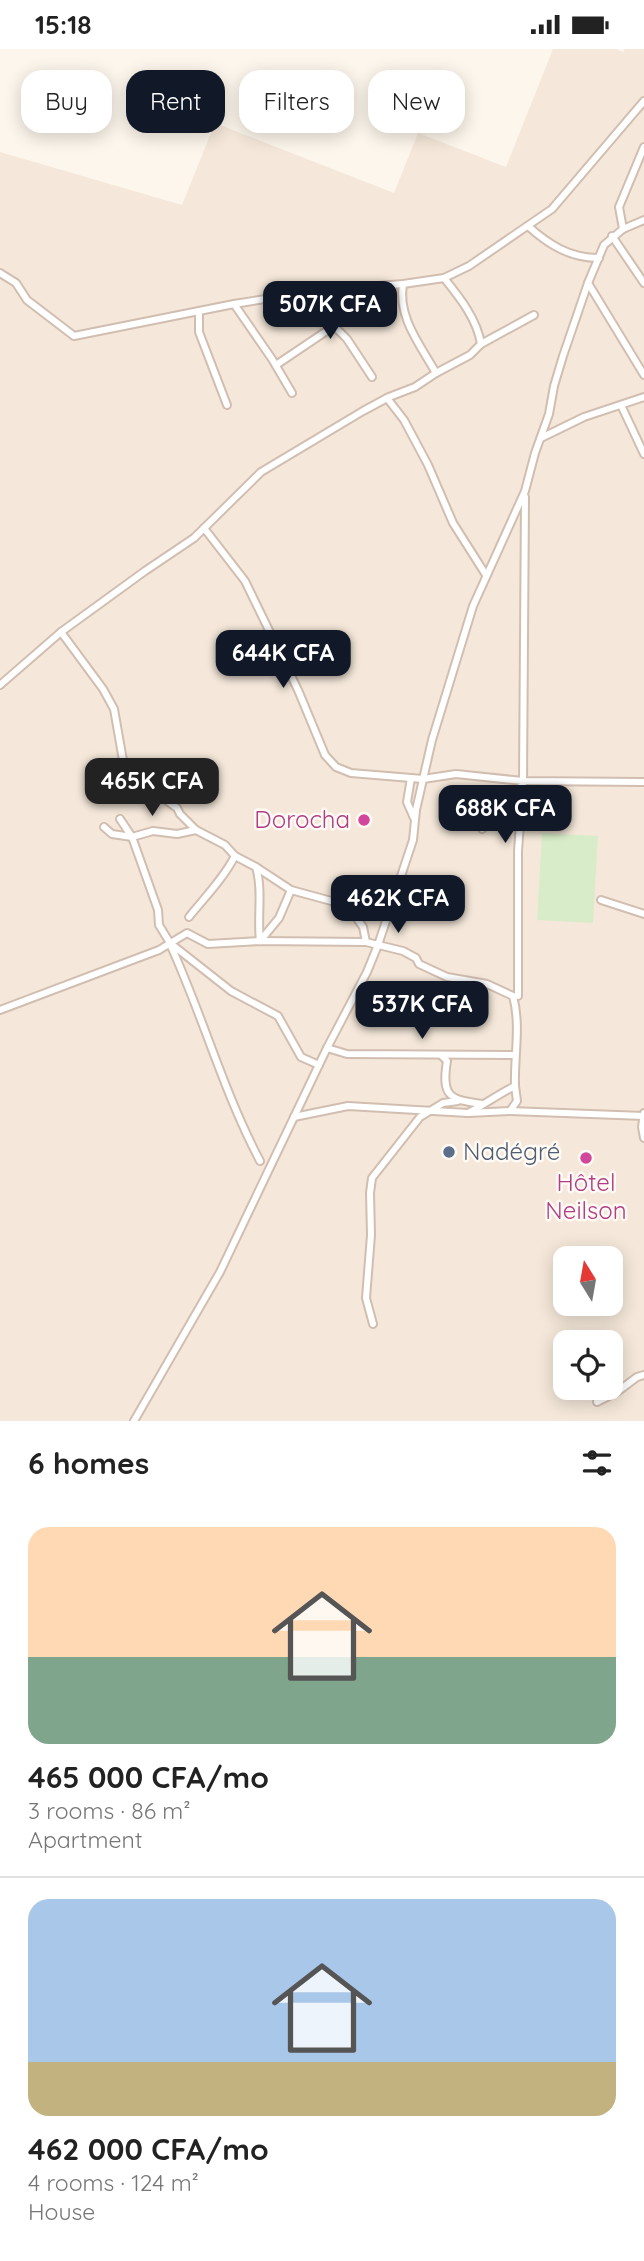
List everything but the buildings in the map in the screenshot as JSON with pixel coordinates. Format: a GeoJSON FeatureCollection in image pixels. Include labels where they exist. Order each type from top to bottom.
{"type":"FeatureCollection","features":[{"type":"Feature","properties":{"kind":"street"},"geometry":{"type":"LineString","coordinates":[[0,273],[16,283],[27,300],[74,337],[234,304],[316,291],[444,278],[469,265],[552,209],[644,101]]}},
{"type":"Feature","properties":{"kind":"street"},"geometry":{"type":"LineString","coordinates":[[623,229],[620,207],[644,147]]}},
{"type":"Feature","properties":{"kind":"street"},"geometry":{"type":"LineString","coordinates":[[134,1421],[212,1287],[379,945],[413,839],[414,819],[432,740],[473,606],[525,491],[549,414],[557,376],[588,283],[604,245],[612,236],[644,220]]}},
{"type":"Feature","properties":{"kind":"street"},"geometry":{"type":"LineString","coordinates":[[528,226],[544,241],[569,254],[598,258]]}},
{"type":"Feature","properties":{"kind":"street"},"geometry":{"type":"LineString","coordinates":[[612,236],[644,283]]}},
{"type":"Feature","properties":{"kind":"street"},"geometry":{"type":"LineString","coordinates":[[444,278],[463,302],[481,344]]}},
{"type":"Feature","properties":{"kind":"street"},"geometry":{"type":"LineString","coordinates":[[588,283],[644,375]]}},
{"type":"Feature","properties":{"kind":"street"},"geometry":{"type":"LineString","coordinates":[[403,284],[401,293],[408,324],[436,373]]}},
{"type":"Feature","properties":{"kind":"street"},"geometry":{"type":"LineString","coordinates":[[316,291],[334,326],[347,339],[372,377]]}},
{"type":"Feature","properties":{"kind":"street"},"geometry":{"type":"LineString","coordinates":[[234,304],[292,393]]}},
{"type":"Feature","properties":{"kind":"street"},"geometry":{"type":"LineString","coordinates":[[199,311],[199,332],[227,405]]}},
{"type":"Feature","properties":{"kind":"street"},"geometry":{"type":"LineString","coordinates":[[0,685],[61,632],[194,538],[261,472],[387,398],[415,387],[470,355],[481,344],[534,315]]}},
{"type":"Feature","properties":{"kind":"street"},"geometry":{"type":"LineString","coordinates":[[276,365],[334,326]]}},
{"type":"Feature","properties":{"kind":"street"},"geometry":{"type":"LineString","coordinates":[[541,438],[584,417],[644,397]]}},
{"type":"Feature","properties":{"kind":"street"},"geometry":{"type":"LineString","coordinates":[[387,398],[404,420],[428,465],[453,523],[486,575]]}},
{"type":"Feature","properties":{"kind":"street"},"geometry":{"type":"LineString","coordinates":[[621,405],[644,454]]}},
{"type":"Feature","properties":{"kind":"street"},"geometry":{"type":"LineString","coordinates":[[518,996],[525,491]]}},
{"type":"Feature","properties":{"kind":"street"},"geometry":{"type":"LineString","coordinates":[[204,529],[232,562],[250,591],[298,690],[325,755],[336,767],[351,773],[423,779],[456,774],[523,781],[644,782]]}},
{"type":"Feature","properties":{"kind":"street"},"geometry":{"type":"LineString","coordinates":[[61,632],[103,689],[114,709],[124,766],[128,773],[177,808],[196,829],[225,845],[235,856],[291,890],[350,909],[363,927],[366,942]]}},
{"type":"Feature","properties":{"kind":"street"},"geometry":{"type":"LineString","coordinates":[[411,778],[407,802],[414,819]]}},
{"type":"Feature","properties":{"kind":"street"},"geometry":{"type":"LineString","coordinates":[[482,829],[514,798],[523,781]]}},
{"type":"Feature","properties":{"kind":"street"},"geometry":{"type":"LineString","coordinates":[[120,819],[132,837],[158,910],[159,925],[189,986],[200,1023],[240,1124],[260,1161]]}},
{"type":"Feature","properties":{"kind":"street"},"geometry":{"type":"LineString","coordinates":[[104,827],[112,834],[132,837],[153,831],[177,835],[196,829]]}},
{"type":"Feature","properties":{"kind":"street"},"geometry":{"type":"LineString","coordinates":[[189,917],[211,893],[235,856]]}},
{"type":"Feature","properties":{"kind":"street"},"geometry":{"type":"LineString","coordinates":[[256,867],[260,880],[260,941]]}},
{"type":"Feature","properties":{"kind":"street"},"geometry":{"type":"LineString","coordinates":[[260,941],[279,918],[291,890]]}},
{"type":"Feature","properties":{"kind":"street"},"geometry":{"type":"LineString","coordinates":[[601,900],[644,914]]}},
{"type":"Feature","properties":{"kind":"street"},"geometry":{"type":"LineString","coordinates":[[0,1010],[159,950],[187,933],[208,944],[260,941],[366,942],[403,951],[416,958],[419,964],[447,977],[487,984],[513,996],[518,1014],[515,1055],[517,1101],[510,1111]]}},
{"type":"Feature","properties":{"kind":"street"},"geometry":{"type":"LineString","coordinates":[[170,943],[230,991],[278,1016],[301,1056],[319,1065]]}},
{"type":"Feature","properties":{"kind":"street"},"geometry":{"type":"LineString","coordinates":[[327,1048],[347,1054],[515,1055]]}},
{"type":"Feature","properties":{"kind":"street"},"geometry":{"type":"LineString","coordinates":[[441,1055],[447,1061],[444,1083],[449,1094],[458,1101]]}},
{"type":"Feature","properties":{"kind":"street"},"geometry":{"type":"LineString","coordinates":[[468,1113],[515,1086]]}},
{"type":"Feature","properties":{"kind":"street"},"geometry":{"type":"LineString","coordinates":[[373,1324],[366,1298],[372,1178],[420,1117],[443,1103],[458,1101],[485,1104]]}},
{"type":"Feature","properties":{"kind":"street"},"geometry":{"type":"LineString","coordinates":[[295,1117],[348,1106],[468,1113],[510,1111],[538,1114],[644,1115],[644,1138]]}},
{"type":"Feature","properties":{"kind":"street"},"geometry":{"type":"LineString","coordinates":[[597,1402],[644,1375]]}},
{"type":"Feature","properties":{"kind":"shaded area"},"geometry":{"type":"Polygon","coordinates":[[[553,49],[616,49],[623,52],[625,49],[644,49],[644,1421],[0,1421],[0,152],[182,205],[211,133],[225,133],[225,127],[394,193],[418,133],[506,167],[553,49]]]}},
{"type":"Feature","properties":{"kind":"green space"},"geometry":{"type":"Polygon","coordinates":[[[542,833],[598,836],[593,923],[537,920],[542,833]]]}},
{"type":"Feature","properties":{"kind":"place","name":"Dorocha"},"geometry":{"type":"Point","coordinates":[364,820]}},
{"type":"Feature","properties":{"kind":"place","name":"Nadégré"},"geometry":{"type":"Point","coordinates":[449,1152]}},
{"type":"Feature","properties":{"kind":"place","name":"Hôtel Neilson"},"geometry":{"type":"Point","coordinates":[586,1158]}}]}
